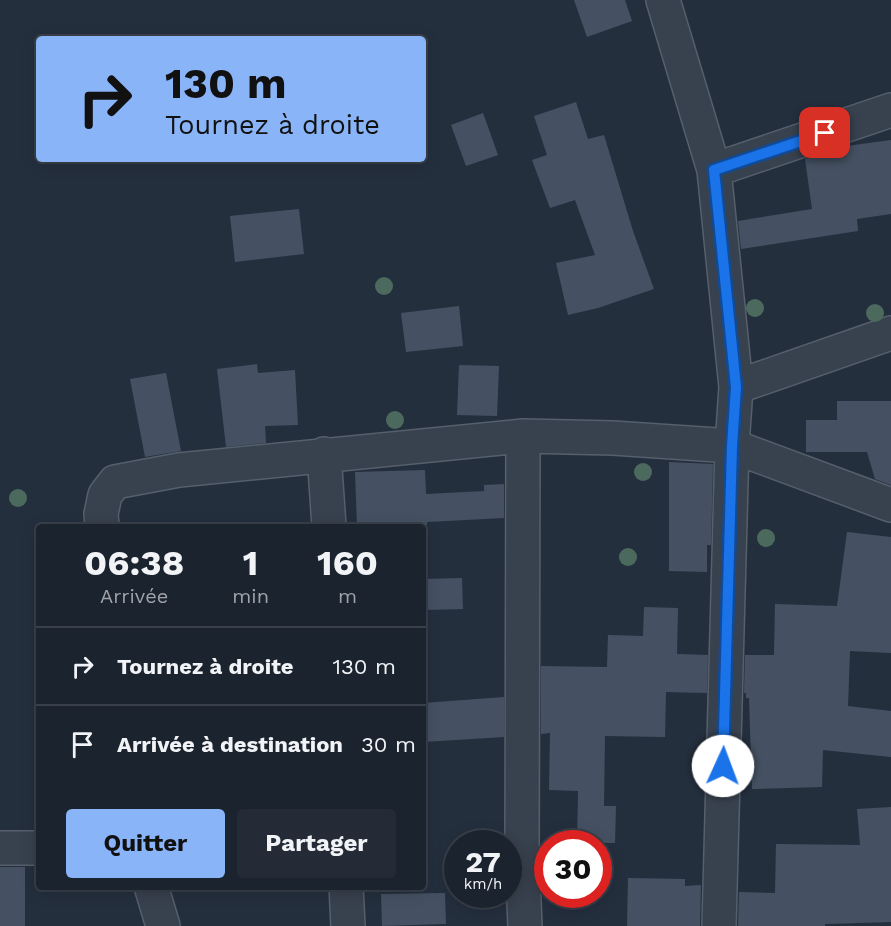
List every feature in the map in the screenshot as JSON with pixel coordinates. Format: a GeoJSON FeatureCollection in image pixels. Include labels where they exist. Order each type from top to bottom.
{"type":"FeatureCollection","features":[{"type":"Feature","properties":{"kind":"street"},"geometry":{"type":"LineString","coordinates":[[663,0],[714,170],[736,387],[732,446],[719,926]]}},
{"type":"Feature","properties":{"kind":"street"},"geometry":{"type":"LineString","coordinates":[[714,170],[891,110]]}},
{"type":"Feature","properties":{"kind":"street"},"geometry":{"type":"LineString","coordinates":[[736,387],[891,333]]}},
{"type":"Feature","properties":{"kind":"street"},"geometry":{"type":"LineString","coordinates":[[522,436],[522,854],[525,926]]}},
{"type":"Feature","properties":{"kind":"street"},"geometry":{"type":"LineString","coordinates":[[102,524],[101,514],[105,495],[115,483],[179,470],[522,436],[613,438],[732,446],[891,505]]}},
{"type":"Feature","properties":{"kind":"street"},"geometry":{"type":"LineString","coordinates":[[324,454],[329,524]]}},
{"type":"Feature","properties":{"kind":"street"},"geometry":{"type":"LineString","coordinates":[[0,848],[36,848]]}},
{"type":"Feature","properties":{"kind":"street"},"geometry":{"type":"LineString","coordinates":[[152,890],[164,926]]}},
{"type":"Feature","properties":{"kind":"street"},"geometry":{"type":"LineString","coordinates":[[346,890],[348,926]]}},
{"type":"Feature","properties":{"kind":"building"},"geometry":{"type":"Polygon","coordinates":[[[574,0],[625,0],[632,21],[587,37],[574,0]]]}},
{"type":"Feature","properties":{"kind":"building"},"geometry":{"type":"Polygon","coordinates":[[[576,102],[588,139],[604,135],[633,231],[654,289],[598,308],[568,315],[556,263],[595,255],[575,200],[550,208],[532,160],[547,155],[534,116],[576,102]]]}},
{"type":"Feature","properties":{"kind":"building"},"geometry":{"type":"Polygon","coordinates":[[[483,113],[498,155],[466,166],[451,125],[483,113]]]}},
{"type":"Feature","properties":{"kind":"building"},"geometry":{"type":"Polygon","coordinates":[[[891,140],[891,214],[857,219],[858,231],[741,249],[738,221],[812,209],[805,159],[839,147],[891,140]]]}},
{"type":"Feature","properties":{"kind":"building"},"geometry":{"type":"Polygon","coordinates":[[[299,209],[304,254],[235,262],[230,216],[299,209]]]}},
{"type":"Feature","properties":{"kind":"building"},"geometry":{"type":"Polygon","coordinates":[[[459,306],[463,346],[406,352],[401,313],[459,306]]]}},
{"type":"Feature","properties":{"kind":"building"},"geometry":{"type":"Polygon","coordinates":[[[257,364],[258,373],[295,370],[298,425],[265,426],[266,443],[226,447],[217,369],[257,364]]]}},
{"type":"Feature","properties":{"kind":"building"},"geometry":{"type":"Polygon","coordinates":[[[459,365],[499,366],[497,416],[457,415],[459,365]]]}},
{"type":"Feature","properties":{"kind":"building"},"geometry":{"type":"Polygon","coordinates":[[[166,373],[181,451],[145,457],[130,379],[166,373]]]}},
{"type":"Feature","properties":{"kind":"building"},"geometry":{"type":"Polygon","coordinates":[[[837,401],[891,401],[891,485],[875,479],[867,452],[806,452],[806,420],[837,420],[837,401]]]}},
{"type":"Feature","properties":{"kind":"building"},"geometry":{"type":"Polygon","coordinates":[[[669,462],[713,464],[711,545],[707,545],[707,572],[669,571],[669,462]]]}},
{"type":"Feature","properties":{"kind":"building"},"geometry":{"type":"Polygon","coordinates":[[[425,470],[426,494],[484,491],[484,485],[504,484],[504,518],[427,522],[427,525],[357,524],[355,472],[425,470]]]}},
{"type":"Feature","properties":{"kind":"building"},"geometry":{"type":"Polygon","coordinates":[[[847,532],[891,537],[891,653],[850,651],[848,706],[891,711],[891,757],[823,750],[822,787],[752,789],[749,698],[746,698],[746,693],[744,693],[745,655],[774,655],[775,604],[837,606],[847,532]]]}},
{"type":"Feature","properties":{"kind":"building"},"geometry":{"type":"Polygon","coordinates":[[[462,578],[463,609],[426,610],[426,579],[462,578]]]}},
{"type":"Feature","properties":{"kind":"building"},"geometry":{"type":"Polygon","coordinates":[[[644,607],[678,608],[677,654],[708,655],[707,693],[666,692],[665,737],[605,736],[604,806],[616,806],[615,843],[612,843],[612,830],[577,830],[578,791],[549,790],[550,733],[541,734],[541,666],[607,667],[608,635],[643,636],[644,607]]]}},
{"type":"Feature","properties":{"kind":"building"},"geometry":{"type":"Polygon","coordinates":[[[504,697],[504,737],[426,742],[426,703],[504,697]]]}},
{"type":"Feature","properties":{"kind":"building"},"geometry":{"type":"Polygon","coordinates":[[[891,807],[891,922],[825,924],[825,926],[738,926],[739,892],[775,893],[776,844],[860,845],[857,809],[891,807]]]}},
{"type":"Feature","properties":{"kind":"building"},"geometry":{"type":"Polygon","coordinates":[[[0,867],[25,867],[25,926],[0,926],[0,867]]]}},
{"type":"Feature","properties":{"kind":"building"},"geometry":{"type":"Polygon","coordinates":[[[628,878],[685,879],[685,886],[701,885],[700,926],[627,926],[628,878]]]}},
{"type":"Feature","properties":{"kind":"building"},"geometry":{"type":"Polygon","coordinates":[[[444,893],[446,924],[382,926],[381,894],[444,893]]]}},
{"type":"Feature","properties":{"kind":"route"},"geometry":{"type":"LineString","coordinates":[[723,766],[732,446],[736,387],[714,170],[825,133]]}}]}
